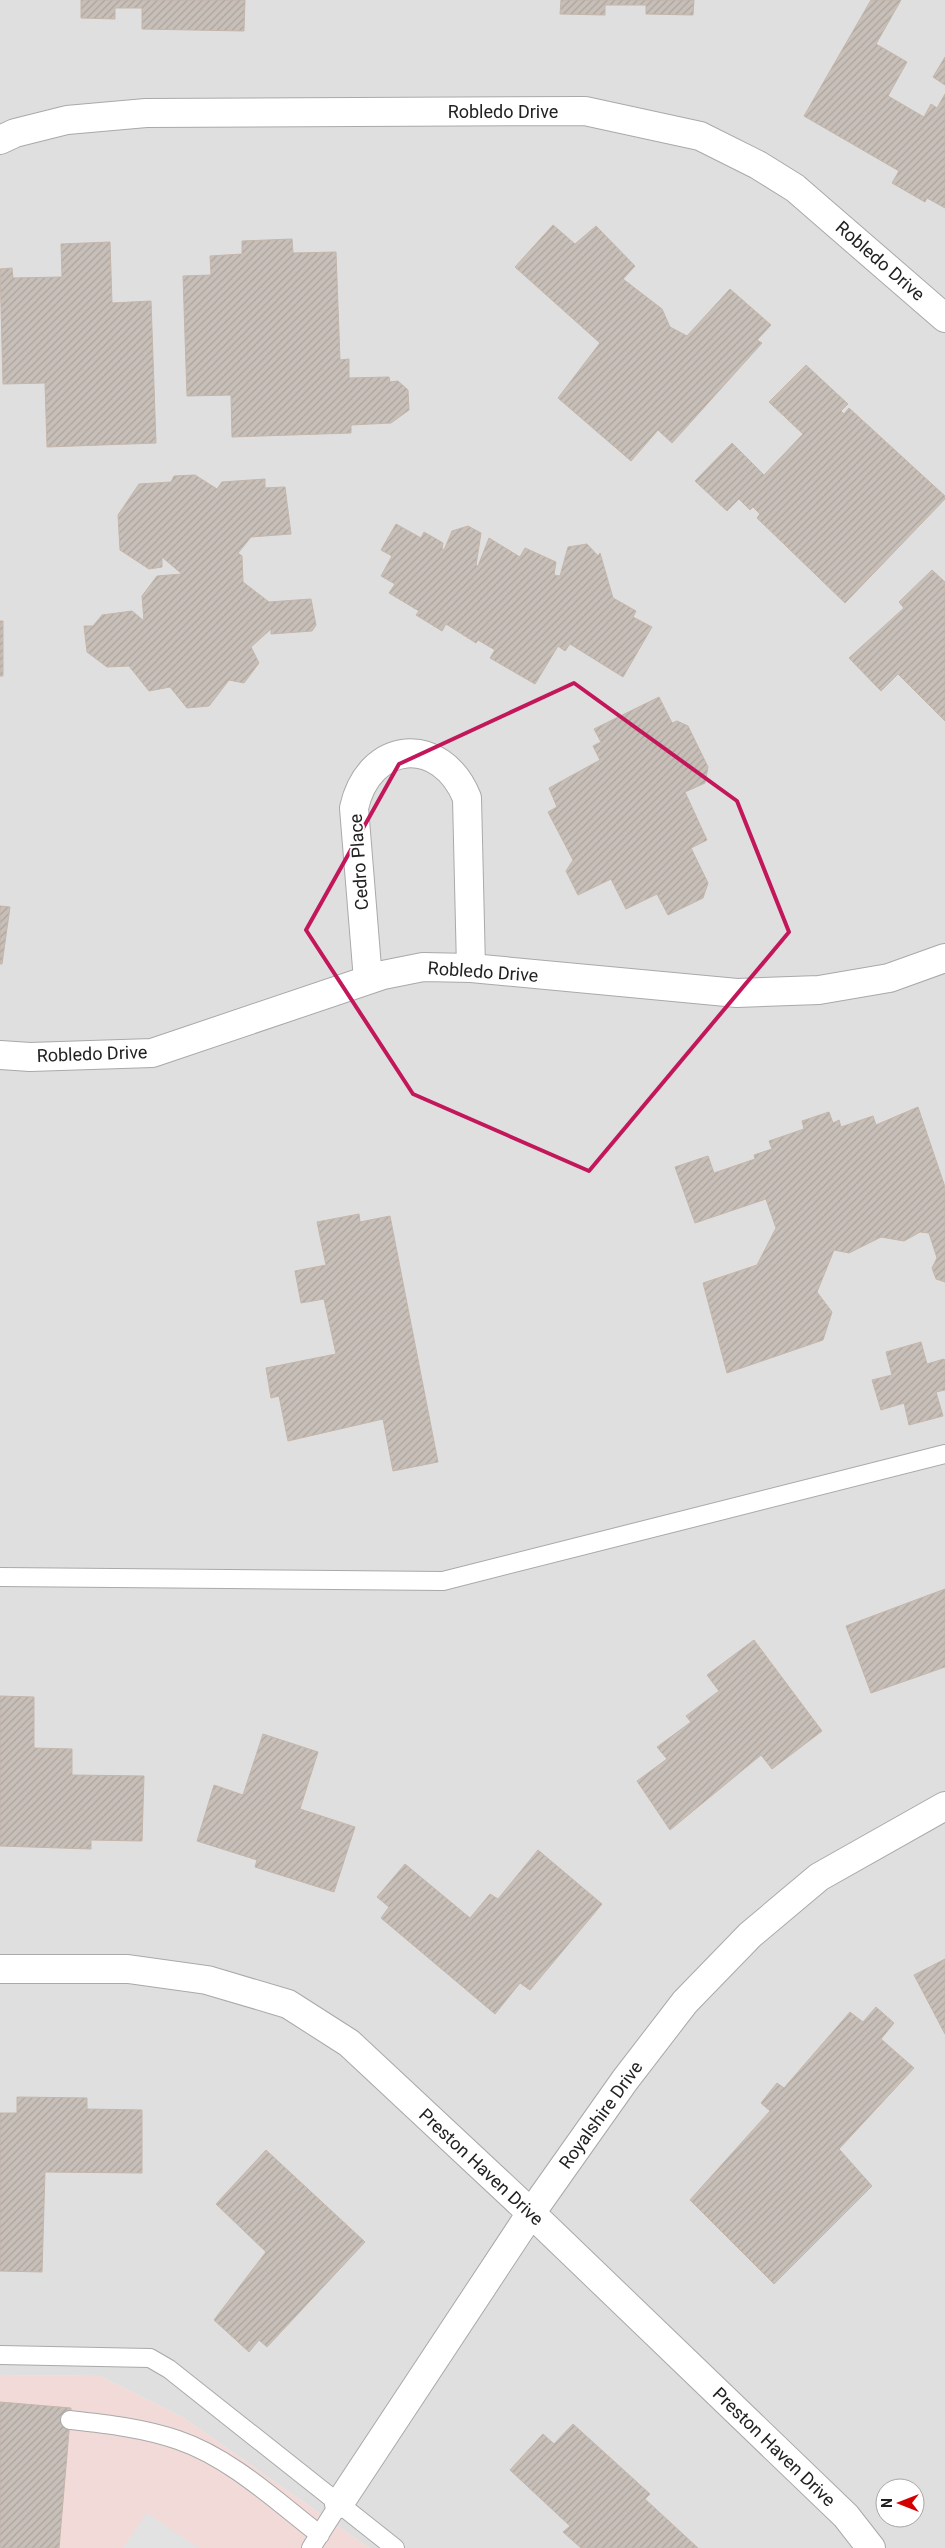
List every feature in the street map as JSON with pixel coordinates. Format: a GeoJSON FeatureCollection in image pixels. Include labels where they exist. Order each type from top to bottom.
{"type":"FeatureCollection","features":[{"type":"Feature","properties":{"kind":"street","name":"Robledo Drive"},"geometry":{"type":"LineString","coordinates":[[0,140],[15,133],[67,120],[146,113],[585,111],[700,136],[758,165],[795,188],[945,318]]}},
{"type":"Feature","properties":{"kind":"street","name":"Cedro Place"},"geometry":{"type":"LineString","coordinates":[[368,980],[354,808],[358,791],[366,776],[379,764],[395,756],[412,753],[430,757],[448,766],[460,781],[467,798],[471,968]]}},
{"type":"Feature","properties":{"kind":"street","name":"Robledo Drive"},"geometry":{"type":"LineString","coordinates":[[0,1055],[30,1057],[152,1053],[368,980],[423,967],[471,968],[593,981],[737,993],[819,990],[889,978],[945,958]]}},
{"type":"Feature","properties":{"kind":"street","name":"Royalshire Drive"},"geometry":{"type":"LineString","coordinates":[[339,2504],[531,2213],[625,2080],[684,2002],[750,1935],[819,1877],[945,1806]]}},
{"type":"Feature","properties":{"kind":"street","name":"Preston Haven Drive"},"geometry":{"type":"LineString","coordinates":[[0,1969],[128,1969],[206,1980],[288,2004],[348,2043],[531,2213],[846,2516],[871,2548]]}},
{"type":"Feature","properties":{"kind":"lane"},"geometry":{"type":"LineString","coordinates":[[0,1576],[443,1581],[945,1454]]}},
{"type":"Feature","properties":{"kind":"lane"},"geometry":{"type":"LineString","coordinates":[[0,2355],[150,2358],[170,2368],[395,2548]]}},
{"type":"Feature","properties":{"kind":"lane"},"geometry":{"type":"LineString","coordinates":[[70,2420],[128,2427],[179,2440],[224,2462],[315,2541],[339,2504]]}},
{"type":"Feature","properties":{"kind":"highlighted area"},"geometry":{"type":"Polygon","coordinates":[[[574,683],[737,801],[789,932],[589,1171],[413,1094],[306,930],[399,764],[574,683]]]}},
{"type":"Feature","properties":{"kind":"shaded area"},"geometry":{"type":"Polygon","coordinates":[[[0,0],[945,0],[945,2548],[369,2548],[184,2418],[100,2376],[0,2375],[0,0]]]}},
{"type":"Feature","properties":{"kind":"shaded area"},"geometry":{"type":"Polygon","coordinates":[[[0,2375],[100,2376],[184,2418],[369,2548],[0,2548],[0,2375]]]}},
{"type":"Feature","properties":{"kind":"shaded area"},"geometry":{"type":"Polygon","coordinates":[[[147,2513],[199,2548],[123,2548],[147,2513]]]}},
{"type":"Feature","properties":{"kind":"building"},"geometry":{"type":"Polygon","coordinates":[[[81,0],[245,0],[244,31],[142,29],[142,8],[115,8],[115,19],[81,18],[81,0]]]}},
{"type":"Feature","properties":{"kind":"building"},"geometry":{"type":"Polygon","coordinates":[[[561,0],[694,0],[693,15],[646,14],[646,5],[605,5],[605,15],[560,14],[561,0]]]}},
{"type":"Feature","properties":{"kind":"building"},"geometry":{"type":"Polygon","coordinates":[[[871,0],[901,0],[876,44],[907,62],[888,96],[924,117],[931,104],[937,108],[945,94],[945,208],[927,198],[925,202],[892,183],[899,171],[804,116],[871,0]]]}},
{"type":"Feature","properties":{"kind":"building"},"geometry":{"type":"Polygon","coordinates":[[[945,57],[945,85],[933,77],[945,57]]]}},
{"type":"Feature","properties":{"kind":"building"},"geometry":{"type":"Polygon","coordinates":[[[553,225],[575,244],[596,226],[635,266],[623,279],[662,309],[670,327],[687,336],[730,289],[771,325],[757,340],[762,343],[672,443],[658,430],[631,461],[558,398],[600,343],[515,267],[553,225]]]}},
{"type":"Feature","properties":{"kind":"building"},"geometry":{"type":"Polygon","coordinates":[[[292,239],[293,253],[336,252],[340,360],[349,359],[349,378],[389,377],[390,382],[398,381],[408,390],[409,410],[391,423],[351,425],[351,433],[232,437],[231,395],[187,396],[183,276],[211,275],[210,256],[242,254],[242,241],[292,239]]]}},
{"type":"Feature","properties":{"kind":"building"},"geometry":{"type":"Polygon","coordinates":[[[110,242],[112,303],[151,301],[156,443],[47,447],[45,383],[3,384],[0,269],[12,268],[13,278],[62,277],[61,244],[110,242]]]}},
{"type":"Feature","properties":{"kind":"building"},"geometry":{"type":"Polygon","coordinates":[[[806,365],[848,404],[841,411],[844,414],[849,408],[945,496],[945,499],[845,603],[757,518],[760,514],[753,507],[750,510],[739,499],[727,511],[695,481],[732,443],[764,475],[803,434],[769,402],[806,365]]]}},
{"type":"Feature","properties":{"kind":"building"},"geometry":{"type":"Polygon","coordinates":[[[195,475],[217,489],[222,482],[265,479],[265,488],[285,487],[291,534],[251,537],[238,553],[242,556],[243,582],[269,602],[311,599],[316,625],[312,631],[271,634],[271,629],[251,647],[259,663],[244,683],[229,680],[209,706],[187,708],[170,687],[149,691],[129,666],[107,667],[87,652],[84,626],[93,626],[102,615],[132,611],[144,621],[142,596],[157,576],[182,574],[162,557],[162,567],[149,569],[120,550],[118,515],[139,484],[171,482],[174,476],[195,475]]]}},
{"type":"Feature","properties":{"kind":"building"},"geometry":{"type":"Polygon","coordinates":[[[396,524],[421,538],[424,532],[443,543],[442,549],[444,550],[452,531],[468,526],[481,533],[476,565],[478,566],[489,538],[520,557],[525,548],[556,562],[554,575],[560,576],[568,547],[587,544],[598,556],[600,553],[613,598],[636,611],[633,617],[652,627],[623,677],[570,644],[565,651],[558,646],[535,684],[490,658],[495,650],[478,640],[476,643],[446,624],[442,631],[416,615],[419,611],[389,593],[395,584],[381,576],[392,556],[381,550],[396,524]]]}},
{"type":"Feature","properties":{"kind":"building"},"geometry":{"type":"Polygon","coordinates":[[[932,570],[945,582],[945,721],[898,674],[881,691],[849,658],[904,608],[899,602],[932,570]]]}},
{"type":"Feature","properties":{"kind":"building"},"geometry":{"type":"Polygon","coordinates":[[[0,621],[3,621],[3,676],[0,676],[0,621]]]}},
{"type":"Feature","properties":{"kind":"building"},"geometry":{"type":"Polygon","coordinates":[[[659,697],[672,723],[677,721],[688,726],[708,767],[705,783],[685,792],[707,840],[691,848],[708,883],[703,898],[668,915],[657,894],[626,909],[611,879],[578,895],[566,871],[573,860],[548,812],[557,807],[549,788],[600,760],[593,746],[601,742],[594,729],[659,697]]]}},
{"type":"Feature","properties":{"kind":"building"},"geometry":{"type":"Polygon","coordinates":[[[0,906],[10,907],[2,964],[0,964],[0,906]]]}},
{"type":"Feature","properties":{"kind":"building"},"geometry":{"type":"Polygon","coordinates":[[[918,1107],[945,1187],[945,1282],[936,1279],[932,1268],[937,1258],[929,1233],[920,1232],[904,1241],[881,1237],[849,1253],[834,1250],[817,1292],[832,1312],[823,1340],[727,1373],[703,1283],[757,1265],[776,1228],[766,1199],[695,1223],[675,1167],[708,1156],[714,1173],[755,1159],[754,1155],[772,1149],[769,1141],[804,1129],[802,1121],[829,1112],[833,1123],[839,1120],[841,1127],[873,1116],[876,1125],[918,1107]]]}},
{"type":"Feature","properties":{"kind":"building"},"geometry":{"type":"Polygon","coordinates":[[[359,1214],[360,1222],[390,1216],[438,1462],[393,1471],[383,1419],[288,1441],[279,1396],[271,1398],[266,1368],[336,1354],[324,1299],[301,1303],[295,1271],[326,1265],[317,1222],[359,1214]]]}},
{"type":"Feature","properties":{"kind":"building"},"geometry":{"type":"Polygon","coordinates":[[[921,1342],[927,1364],[944,1359],[945,1361],[945,1390],[936,1392],[943,1416],[909,1425],[904,1403],[881,1410],[872,1380],[892,1375],[886,1352],[921,1342]]]}},
{"type":"Feature","properties":{"kind":"building"},"geometry":{"type":"Polygon","coordinates":[[[945,1589],[945,1667],[871,1693],[846,1626],[945,1589]]]}},
{"type":"Feature","properties":{"kind":"building"},"geometry":{"type":"Polygon","coordinates":[[[754,1640],[822,1731],[772,1769],[761,1755],[670,1830],[637,1781],[667,1759],[657,1747],[691,1722],[686,1716],[719,1691],[707,1675],[754,1640]]]}},
{"type":"Feature","properties":{"kind":"building"},"geometry":{"type":"Polygon","coordinates":[[[0,1696],[34,1697],[34,1748],[72,1749],[72,1775],[144,1776],[142,1841],[91,1840],[91,1849],[0,1846],[0,1696]]]}},
{"type":"Feature","properties":{"kind":"building"},"geometry":{"type":"Polygon","coordinates":[[[263,1734],[318,1752],[300,1809],[355,1827],[334,1892],[255,1867],[257,1860],[197,1841],[214,1785],[243,1795],[263,1734]]]}},
{"type":"Feature","properties":{"kind":"building"},"geometry":{"type":"Polygon","coordinates":[[[538,1850],[602,1904],[530,1990],[520,1983],[495,2014],[381,1918],[389,1907],[377,1897],[405,1864],[470,1918],[490,1894],[498,1899],[538,1850]]]}},
{"type":"Feature","properties":{"kind":"building"},"geometry":{"type":"Polygon","coordinates":[[[945,1959],[945,2034],[914,1975],[945,1959]]]}},
{"type":"Feature","properties":{"kind":"building"},"geometry":{"type":"Polygon","coordinates":[[[876,2007],[894,2023],[881,2039],[914,2068],[839,2149],[872,2186],[774,2284],[690,2200],[770,2111],[761,2103],[777,2083],[784,2088],[850,2012],[863,2022],[876,2007]]]}},
{"type":"Feature","properties":{"kind":"building"},"geometry":{"type":"Polygon","coordinates":[[[17,2097],[87,2098],[87,2109],[142,2110],[142,2173],[45,2172],[42,2272],[0,2271],[0,2113],[17,2113],[17,2097]]]}},
{"type":"Feature","properties":{"kind":"building"},"geometry":{"type":"Polygon","coordinates":[[[266,2150],[365,2242],[267,2347],[259,2340],[249,2352],[214,2320],[266,2252],[216,2204],[266,2150]]]}},
{"type":"Feature","properties":{"kind":"building"},"geometry":{"type":"Polygon","coordinates":[[[0,2402],[71,2408],[59,2548],[0,2548],[0,2402]]]}},
{"type":"Feature","properties":{"kind":"building"},"geometry":{"type":"Polygon","coordinates":[[[573,2424],[650,2494],[645,2499],[698,2548],[581,2548],[563,2532],[570,2526],[510,2470],[543,2434],[554,2444],[573,2424]]]}}]}
